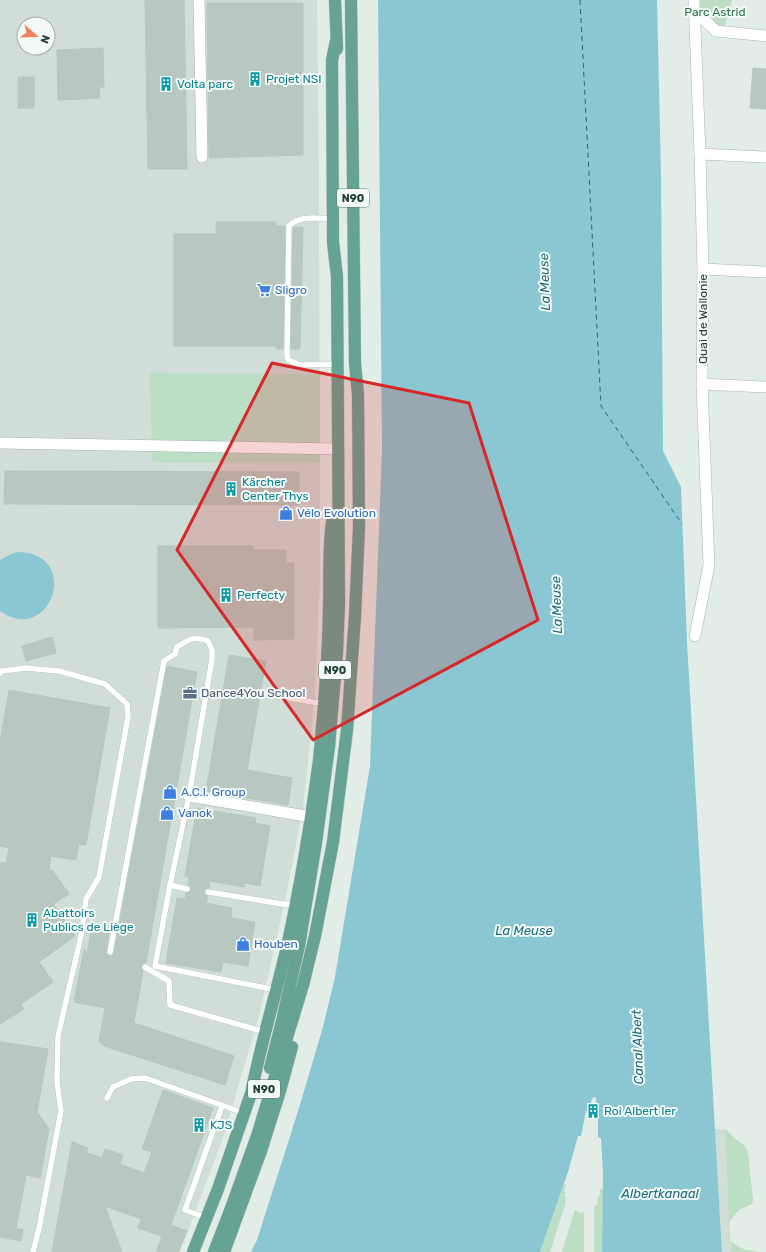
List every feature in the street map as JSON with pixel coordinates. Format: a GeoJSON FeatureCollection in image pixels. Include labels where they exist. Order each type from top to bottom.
{"type":"FeatureCollection","features":[{"type":"Feature","properties":{"kind":"main road","name":"N90"},"geometry":{"type":"LineString","coordinates":[[206,1252],[245,1148],[282,1021],[299,946],[324,789],[332,718],[338,611],[339,497],[337,278],[340,250],[338,60],[335,0]]}},
{"type":"Feature","properties":{"kind":"main road","name":"N90"},"geometry":{"type":"LineString","coordinates":[[214,1252],[257,1136],[303,985],[323,897],[340,789],[349,712],[359,527],[358,402],[355,363],[351,0]]}},
{"type":"Feature","properties":{"kind":"main road"},"geometry":{"type":"LineString","coordinates":[[336,41],[332,60],[333,248],[337,278]]}},
{"type":"Feature","properties":{"kind":"main road"},"geometry":{"type":"LineString","coordinates":[[338,449],[350,451],[353,458],[354,527],[358,562]]}},
{"type":"Feature","properties":{"kind":"main road"},"geometry":{"type":"LineString","coordinates":[[252,1089],[295,906],[311,817],[324,704],[328,634],[331,523],[339,497]]}},
{"type":"Feature","properties":{"kind":"main road"},"geometry":{"type":"LineString","coordinates":[[194,1252],[230,1157],[252,1089],[266,1055],[294,945],[303,920]]}},
{"type":"Feature","properties":{"kind":"main road"},"geometry":{"type":"LineString","coordinates":[[224,1252],[253,1175],[280,1091],[294,1039],[303,985]]}},
{"type":"Feature","properties":{"kind":"street"},"geometry":{"type":"LineString","coordinates":[[199,0],[202,157]]}},
{"type":"Feature","properties":{"kind":"street"},"geometry":{"type":"LineString","coordinates":[[694,5],[716,31],[766,36]]}},
{"type":"Feature","properties":{"kind":"street","name":"Quai de Wallonie"},"geometry":{"type":"LineString","coordinates":[[694,5],[703,269],[702,384],[709,565],[695,636]]}},
{"type":"Feature","properties":{"kind":"street"},"geometry":{"type":"LineString","coordinates":[[700,154],[766,157]]}},
{"type":"Feature","properties":{"kind":"street"},"geometry":{"type":"LineString","coordinates":[[703,269],[766,272]]}},
{"type":"Feature","properties":{"kind":"street"},"geometry":{"type":"LineString","coordinates":[[702,384],[766,387]]}},
{"type":"Feature","properties":{"kind":"street"},"geometry":{"type":"LineString","coordinates":[[0,443],[338,449]]}},
{"type":"Feature","properties":{"kind":"street"},"geometry":{"type":"LineString","coordinates":[[189,796],[311,817]]}},
{"type":"Feature","properties":{"kind":"lane"},"geometry":{"type":"LineString","coordinates":[[333,219],[304,218],[293,222],[289,226],[287,353],[288,360],[300,365],[338,364]]}},
{"type":"Feature","properties":{"kind":"lane"},"geometry":{"type":"LineString","coordinates":[[110,952],[164,661],[175,654],[177,647],[189,639],[199,638],[208,642],[212,650],[189,796],[155,966],[276,990]]}},
{"type":"Feature","properties":{"kind":"lane"},"geometry":{"type":"LineString","coordinates":[[0,673],[2,671],[26,668],[59,671],[105,684],[127,704],[128,717],[99,877],[86,899],[81,936],[58,1036],[57,1082],[61,1111],[41,1222],[33,1252]]}},
{"type":"Feature","properties":{"kind":"lane"},"geometry":{"type":"LineString","coordinates":[[272,695],[324,704]]}},
{"type":"Feature","properties":{"kind":"lane"},"geometry":{"type":"LineString","coordinates":[[170,885],[187,889]]}},
{"type":"Feature","properties":{"kind":"lane"},"geometry":{"type":"LineString","coordinates":[[208,892],[295,906]]}},
{"type":"Feature","properties":{"kind":"lane"},"geometry":{"type":"LineString","coordinates":[[144,967],[170,981],[170,1005],[265,1032]]}},
{"type":"Feature","properties":{"kind":"lane"},"geometry":{"type":"LineString","coordinates":[[107,1098],[113,1088],[131,1079],[145,1078],[244,1113]]}},
{"type":"Feature","properties":{"kind":"lane"},"geometry":{"type":"LineString","coordinates":[[207,1218],[185,1210],[222,1106]]}},
{"type":"Feature","properties":{"kind":"highlighted area"},"geometry":{"type":"Polygon","coordinates":[[[272,363],[469,403],[538,620],[313,740],[177,550],[272,363]]]}},
{"type":"Feature","properties":{"kind":"shaded area"},"geometry":{"type":"Polygon","coordinates":[[[0,0],[317,0],[320,577],[315,698],[303,808],[286,896],[259,1016],[223,1138],[180,1252],[0,1252],[0,0]]]}},
{"type":"Feature","properties":{"kind":"shaded area"},"geometry":{"type":"Polygon","coordinates":[[[715,1129],[725,1129],[731,1252],[722,1252],[715,1129]]]}},
{"type":"Feature","properties":{"kind":"green space","name":"Parc Astrid"},"geometry":{"type":"Polygon","coordinates":[[[700,0],[732,0],[725,26],[701,25],[700,0]]]}},
{"type":"Feature","properties":{"kind":"green space"},"geometry":{"type":"Polygon","coordinates":[[[150,373],[320,374],[320,463],[152,462],[150,373]]]}},
{"type":"Feature","properties":{"kind":"green space"},"geometry":{"type":"Polygon","coordinates":[[[725,1129],[745,1146],[748,1153],[753,1200],[752,1204],[739,1210],[729,1222],[725,1129]]]}},
{"type":"Feature","properties":{"kind":"green space"},"geometry":{"type":"Polygon","coordinates":[[[564,1184],[566,1185],[564,1191],[566,1192],[564,1196],[566,1197],[566,1202],[550,1252],[540,1252],[564,1184]]]}},
{"type":"Feature","properties":{"kind":"green space"},"geometry":{"type":"Polygon","coordinates":[[[600,1189],[603,1189],[602,1252],[594,1252],[594,1206],[597,1205],[600,1189]]]}},
{"type":"Feature","properties":{"kind":"green space"},"geometry":{"type":"Polygon","coordinates":[[[575,1209],[579,1213],[584,1212],[584,1252],[562,1252],[575,1209]]]}},
{"type":"Feature","properties":{"kind":"green space"},"geometry":{"type":"Polygon","coordinates":[[[731,1241],[742,1248],[758,1252],[731,1252],[731,1241]]]}},
{"type":"Feature","properties":{"kind":"water","name":"La Meuse"},"geometry":{"type":"Polygon","coordinates":[[[378,0],[657,0],[661,175],[663,451],[681,487],[687,642],[722,1252],[602,1252],[603,1174],[601,1138],[598,1137],[598,1113],[596,1098],[593,1097],[588,1110],[586,1111],[581,1136],[578,1136],[568,1172],[540,1252],[251,1252],[257,1240],[323,1027],[335,977],[370,766],[382,449],[378,0]]]}},
{"type":"Feature","properties":{"kind":"water"},"geometry":{"type":"Polygon","coordinates":[[[18,552],[38,556],[49,567],[54,581],[52,595],[45,608],[33,617],[18,619],[0,611],[0,560],[18,552]]]}},
{"type":"Feature","properties":{"kind":"building","name":"Volta parc"},"geometry":{"type":"Polygon","coordinates":[[[145,0],[184,0],[187,169],[148,169],[145,0]]]}},
{"type":"Feature","properties":{"kind":"building","name":"Projet NSI"},"geometry":{"type":"Polygon","coordinates":[[[207,3],[303,3],[303,155],[209,158],[207,3]]]}},
{"type":"Feature","properties":{"kind":"building"},"geometry":{"type":"Polygon","coordinates":[[[103,48],[104,87],[99,87],[100,98],[58,100],[57,50],[103,48]]]}},
{"type":"Feature","properties":{"kind":"building"},"geometry":{"type":"Polygon","coordinates":[[[753,68],[766,69],[766,109],[750,108],[753,68]]]}},
{"type":"Feature","properties":{"kind":"building"},"geometry":{"type":"Polygon","coordinates":[[[18,77],[34,77],[34,108],[18,108],[18,77]]]}},
{"type":"Feature","properties":{"kind":"building"},"geometry":{"type":"Polygon","coordinates":[[[216,222],[276,222],[276,226],[285,226],[283,349],[276,349],[276,346],[174,346],[174,234],[216,234],[216,222]]]}},
{"type":"Feature","properties":{"kind":"building"},"geometry":{"type":"Polygon","coordinates":[[[303,227],[300,349],[291,349],[293,228],[303,227]]]}},
{"type":"Feature","properties":{"kind":"building"},"geometry":{"type":"Polygon","coordinates":[[[5,471],[299,472],[299,505],[4,504],[5,471]]]}},
{"type":"Feature","properties":{"kind":"building","name":"Perfecty"},"geometry":{"type":"Polygon","coordinates":[[[158,546],[253,546],[253,550],[286,550],[286,563],[294,563],[294,639],[254,640],[254,627],[158,628],[158,546]]]}},
{"type":"Feature","properties":{"kind":"building"},"geometry":{"type":"Polygon","coordinates":[[[52,637],[56,653],[26,661],[22,646],[52,637]]]}},
{"type":"Feature","properties":{"kind":"building"},"geometry":{"type":"Polygon","coordinates":[[[229,655],[266,661],[247,770],[292,778],[288,805],[206,791],[229,655]]]}},
{"type":"Feature","properties":{"kind":"building"},"geometry":{"type":"Polygon","coordinates":[[[167,666],[197,672],[146,963],[141,967],[143,971],[134,1023],[234,1056],[225,1085],[104,1046],[99,1041],[105,1008],[74,1002],[84,949],[87,954],[92,925],[110,928],[106,953],[110,956],[114,953],[167,666]]]}},
{"type":"Feature","properties":{"kind":"building"},"geometry":{"type":"Polygon","coordinates":[[[9,690],[110,708],[86,845],[79,844],[76,860],[51,856],[49,870],[53,871],[69,894],[53,904],[75,936],[39,962],[53,982],[21,1004],[24,1009],[0,1024],[0,863],[6,863],[9,848],[0,846],[0,742],[9,690]]]}},
{"type":"Feature","properties":{"kind":"building"},"geometry":{"type":"Polygon","coordinates":[[[197,808],[256,818],[255,823],[270,826],[260,886],[245,883],[244,887],[210,881],[209,888],[205,889],[204,892],[205,895],[208,896],[206,903],[232,908],[231,918],[255,922],[248,966],[223,962],[221,972],[166,963],[177,898],[185,899],[186,893],[190,892],[191,890],[190,886],[188,885],[189,877],[185,876],[197,808]]]}},
{"type":"Feature","properties":{"kind":"building"},"geometry":{"type":"Polygon","coordinates":[[[0,1042],[48,1049],[37,1112],[49,1129],[40,1178],[26,1175],[16,1229],[23,1229],[21,1241],[0,1237],[0,1042]]]}},
{"type":"Feature","properties":{"kind":"building"},"geometry":{"type":"Polygon","coordinates":[[[163,1090],[213,1108],[171,1225],[187,1231],[178,1252],[156,1252],[162,1236],[138,1228],[141,1219],[105,1206],[122,1252],[52,1252],[72,1142],[88,1148],[87,1153],[102,1158],[105,1149],[123,1155],[120,1164],[144,1173],[152,1152],[142,1149],[163,1090]]]}},
{"type":"Feature","properties":{"kind":"ferry route"},"geometry":{"type":"LineString","coordinates":[[580,0],[601,406],[682,524]]}},
{"type":"Feature","properties":{"kind":"place","name":"Projet NSI"},"geometry":{"type":"Point","coordinates":[255,79]}},
{"type":"Feature","properties":{"kind":"place","name":"Volta parc"},"geometry":{"type":"Point","coordinates":[166,84]}},
{"type":"Feature","properties":{"kind":"place","name":"Sligro"},"geometry":{"type":"Point","coordinates":[264,290]}},
{"type":"Feature","properties":{"kind":"place","name":"Kärcher Center Thys"},"geometry":{"type":"Point","coordinates":[231,489]}},
{"type":"Feature","properties":{"kind":"place","name":"Vélo Evolution"},"geometry":{"type":"Point","coordinates":[286,513]}},
{"type":"Feature","properties":{"kind":"place","name":"Perfecty"},"geometry":{"type":"Point","coordinates":[226,595]}},
{"type":"Feature","properties":{"kind":"place","name":"Dance4You School"},"geometry":{"type":"Point","coordinates":[190,693]}},
{"type":"Feature","properties":{"kind":"place","name":"A.C.I. Group"},"geometry":{"type":"Point","coordinates":[170,792]}},
{"type":"Feature","properties":{"kind":"place","name":"Vanok"},"geometry":{"type":"Point","coordinates":[167,813]}},
{"type":"Feature","properties":{"kind":"place","name":"Abattoirs Publics de Liège"},"geometry":{"type":"Point","coordinates":[32,920]}},
{"type":"Feature","properties":{"kind":"place","name":"Houben"},"geometry":{"type":"Point","coordinates":[243,944]}},
{"type":"Feature","properties":{"kind":"place","name":"Roi Albert Ier"},"geometry":{"type":"Point","coordinates":[593,1111]}},
{"type":"Feature","properties":{"kind":"place","name":"KJS"},"geometry":{"type":"Point","coordinates":[199,1125]}},
{"type":"Feature","properties":{"kind":"water label","name":"Canal Albert"},"geometry":{"type":"Point","coordinates":[637,1047]}},
{"type":"Feature","properties":{"kind":"water label","name":"Albertkanaal"},"geometry":{"type":"Point","coordinates":[660,1193]}}]}
